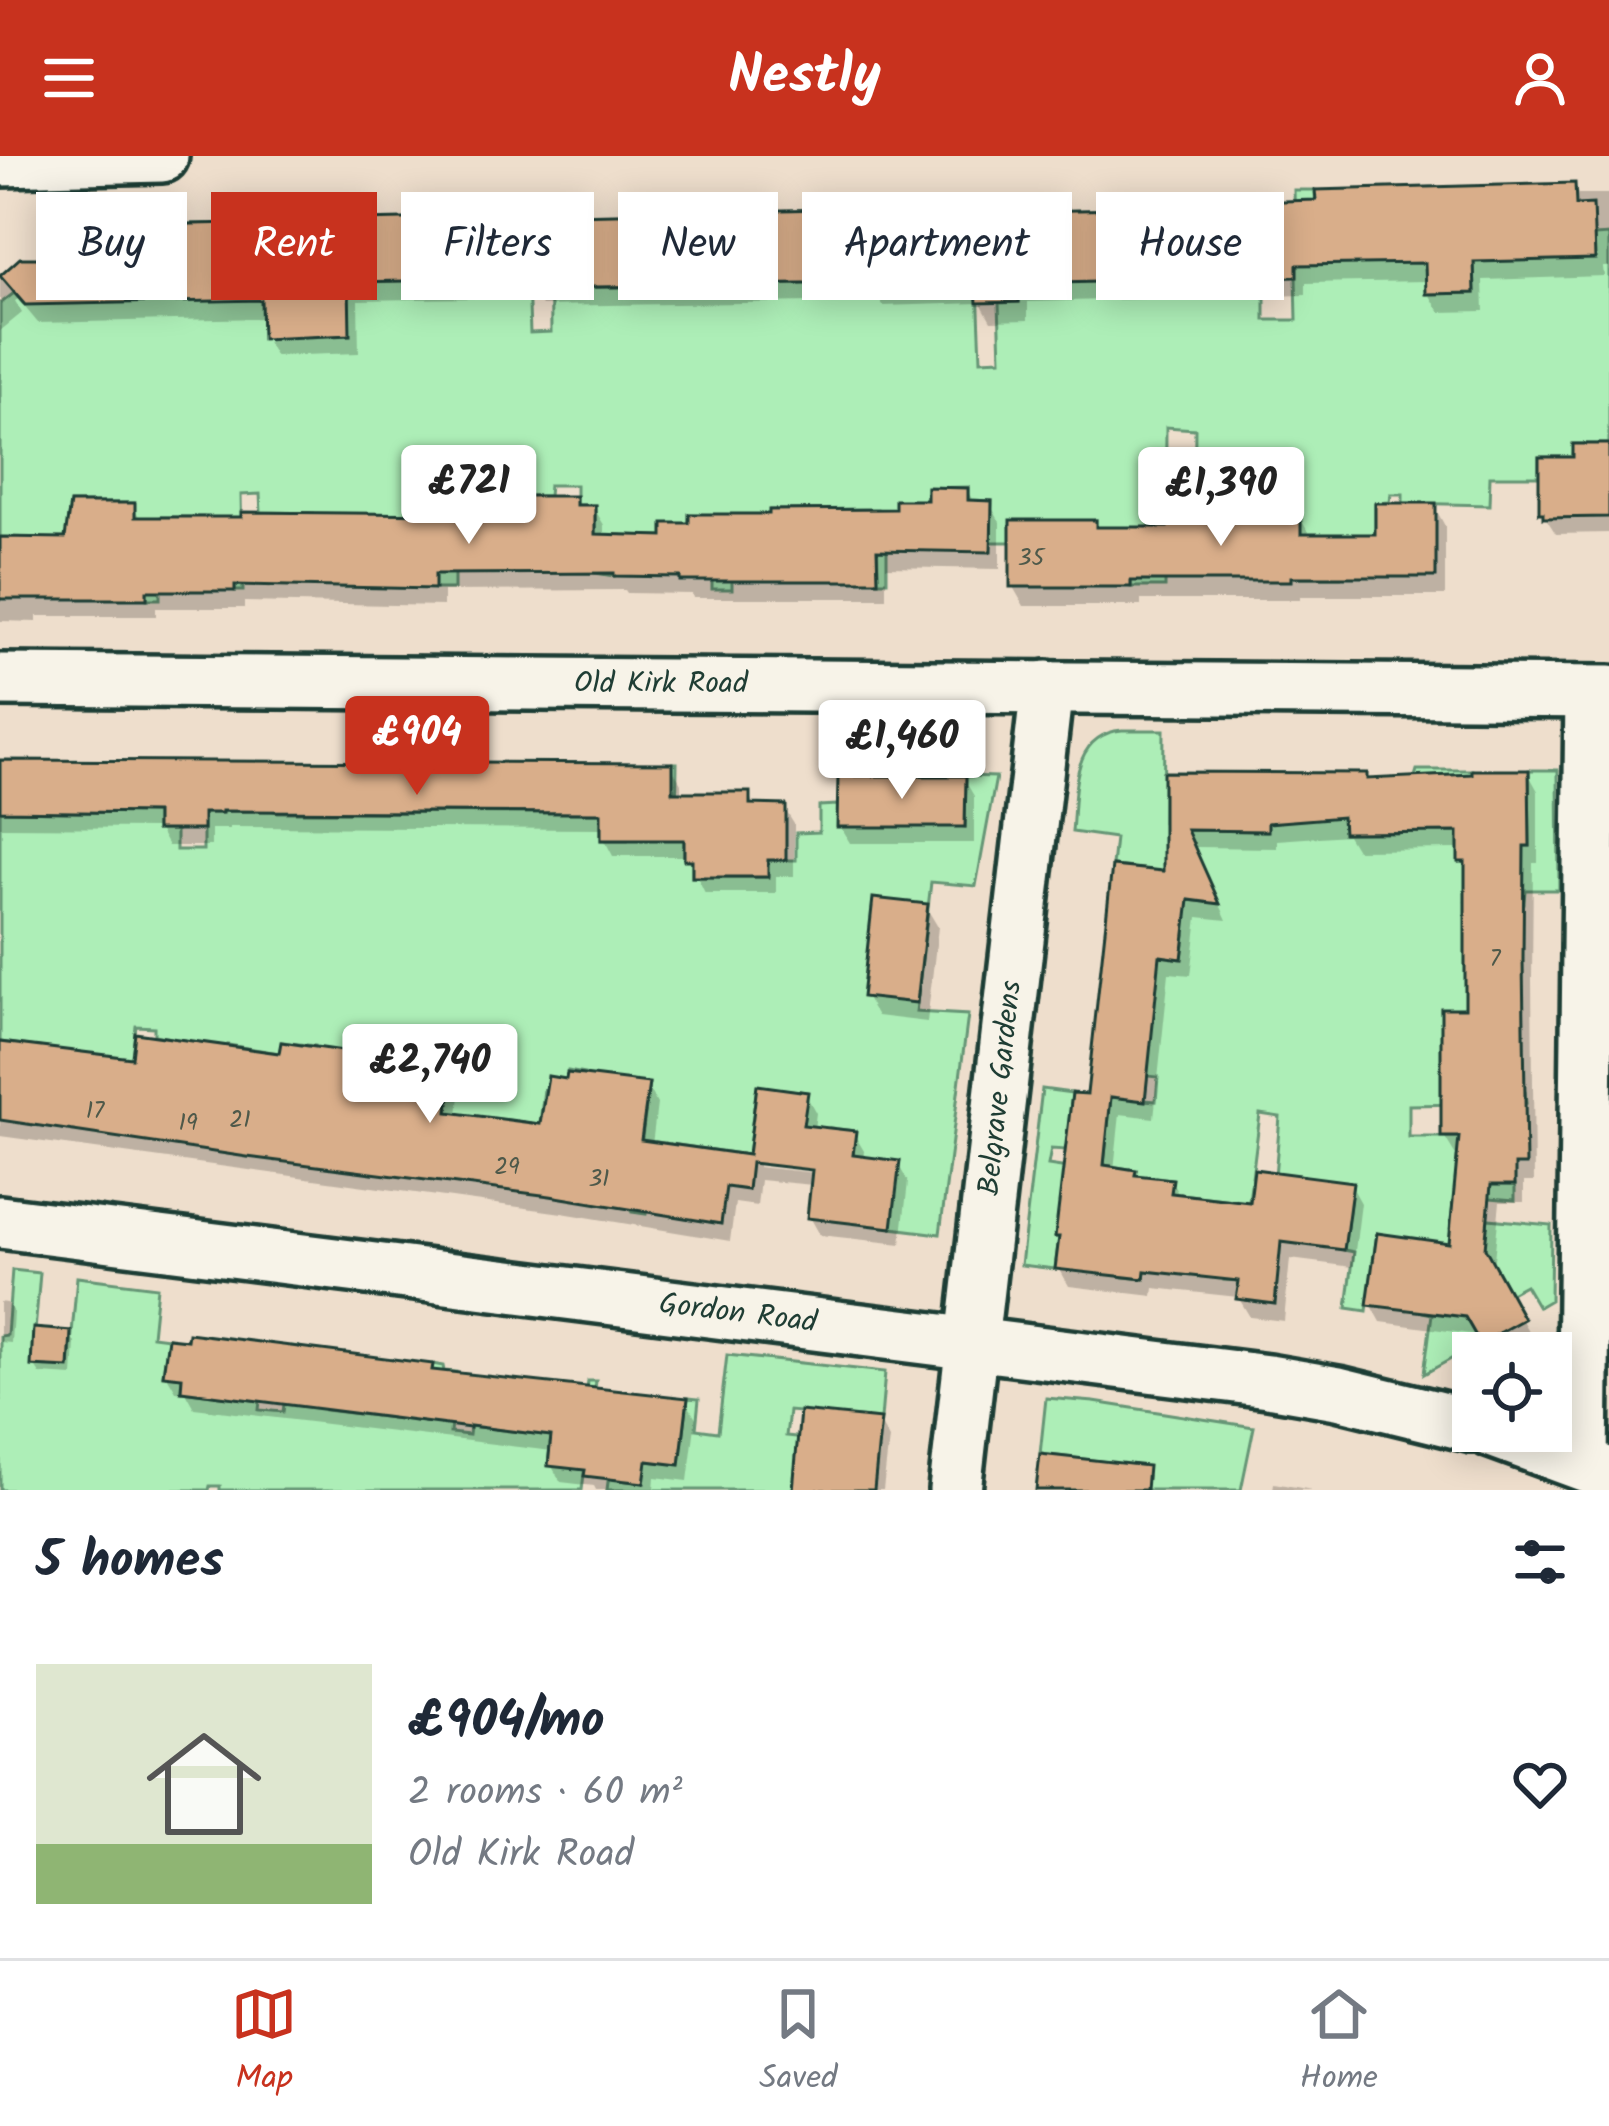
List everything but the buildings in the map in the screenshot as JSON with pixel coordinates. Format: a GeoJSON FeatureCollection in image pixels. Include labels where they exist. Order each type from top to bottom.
{"type":"FeatureCollection","features":[{"type":"Feature","properties":{"kind":"street"},"geometry":{"type":"LineString","coordinates":[[0,160],[162,156]]}},
{"type":"Feature","properties":{"kind":"street","name":"Old Kirk Road"},"geometry":{"type":"LineString","coordinates":[[0,680],[1600,692]]}},
{"type":"Feature","properties":{"kind":"street","name":"Belgrave Gardens"},"geometry":{"type":"LineString","coordinates":[[955,1490],[1047,687]]}},
{"type":"Feature","properties":{"kind":"street"},"geometry":{"type":"LineString","coordinates":[[1550,1452],[1595,1468],[1600,692]]}},
{"type":"Feature","properties":{"kind":"street","name":"Gordon Road"},"geometry":{"type":"LineString","coordinates":[[0,1222],[1268,1381],[1357,1396],[1452,1421]]}},
{"type":"Feature","properties":{"kind":"green space"},"geometry":{"type":"Polygon","coordinates":[[[1294,190],[1315,190],[1318,264],[1425,262],[1427,294],[1475,293],[1474,262],[1609,235],[1609,457],[1608,444],[1574,444],[1573,457],[1539,457],[1539,476],[1490,476],[1489,505],[1403,503],[1403,494],[1391,494],[1390,502],[1375,503],[1375,544],[1341,577],[1291,577],[1301,546],[1300,509],[1285,509],[1284,519],[1228,514],[1194,520],[1195,429],[1166,427],[1165,587],[1131,587],[1131,572],[1096,527],[1096,520],[1011,542],[991,542],[992,501],[968,500],[968,487],[927,488],[927,500],[895,541],[887,542],[887,581],[878,581],[877,509],[770,510],[769,545],[738,581],[732,581],[732,589],[712,589],[712,515],[690,514],[689,523],[663,536],[615,535],[614,576],[595,573],[595,505],[576,505],[576,485],[549,485],[548,496],[528,496],[527,505],[454,505],[454,589],[435,589],[351,523],[350,587],[341,587],[343,550],[314,513],[261,512],[260,494],[241,495],[243,591],[235,591],[235,533],[204,517],[160,517],[160,599],[147,599],[147,542],[135,541],[134,503],[70,503],[65,540],[41,581],[41,538],[0,537],[0,304],[14,293],[23,303],[187,300],[189,224],[207,224],[208,300],[278,300],[316,320],[316,300],[377,300],[377,244],[401,234],[401,300],[529,300],[530,333],[551,332],[551,300],[594,300],[594,288],[618,287],[618,300],[778,300],[778,284],[802,284],[802,300],[979,300],[981,360],[1001,359],[999,303],[1072,300],[1072,281],[1096,280],[1096,300],[1265,300],[1265,320],[1297,320],[1294,190]]]}},
{"type":"Feature","properties":{"kind":"green space"},"geometry":{"type":"Polygon","coordinates":[[[1164,730],[1163,822],[1185,830],[1267,831],[1268,814],[1342,817],[1344,833],[1398,833],[1417,770],[1472,770],[1473,833],[1458,834],[1459,862],[1496,846],[1530,846],[1529,770],[1558,770],[1559,890],[1525,890],[1524,903],[1466,903],[1523,1007],[1441,1009],[1450,1090],[1525,1091],[1526,1103],[1409,1105],[1409,1137],[1460,1137],[1473,1184],[1515,1185],[1515,1200],[1454,1195],[1450,1228],[1486,1232],[1488,1219],[1551,1225],[1550,1300],[1538,1307],[1525,1285],[1510,1293],[1497,1270],[1453,1296],[1474,1332],[1452,1332],[1452,1358],[1424,1374],[1432,1314],[1423,1312],[1430,1256],[1377,1233],[1367,1311],[1347,1308],[1354,1252],[1344,1250],[1352,1186],[1275,1176],[1280,1117],[1260,1114],[1239,1281],[1224,1280],[1233,1200],[1171,1193],[1172,1179],[1156,1177],[1144,1279],[1123,1277],[1136,1170],[1104,1165],[1111,1097],[1156,1101],[1158,1077],[1147,1076],[1145,955],[1182,958],[1185,934],[1168,898],[1205,902],[1210,886],[1207,876],[1112,866],[1115,838],[1072,832],[1079,768],[1093,742],[1105,734],[1164,730]]]}},
{"type":"Feature","properties":{"kind":"green space"},"geometry":{"type":"Polygon","coordinates":[[[673,763],[677,763],[676,833],[684,833],[684,859],[692,860],[692,877],[767,877],[768,860],[796,860],[796,833],[819,832],[819,806],[965,827],[966,776],[996,777],[976,886],[931,882],[916,1012],[968,1015],[940,1234],[892,1228],[853,1155],[855,1131],[830,1128],[827,1152],[799,1161],[807,1092],[757,1086],[748,1155],[656,1142],[646,1214],[632,1212],[649,1084],[581,1093],[584,1074],[568,1071],[566,1079],[544,1089],[540,1124],[448,1113],[451,1064],[412,1058],[410,1071],[349,1052],[343,1098],[314,1057],[315,1046],[282,1042],[279,1053],[228,1045],[218,1117],[172,1038],[154,1035],[154,1027],[136,1026],[130,1070],[68,1051],[0,1042],[0,811],[156,813],[156,830],[176,830],[176,850],[203,850],[203,813],[221,813],[222,794],[277,812],[601,813],[601,840],[628,840],[673,814],[673,763]]]}},
{"type":"Feature","properties":{"kind":"green space"},"geometry":{"type":"Polygon","coordinates":[[[1042,1089],[1072,1093],[1066,1150],[1051,1149],[1048,1165],[1068,1168],[1055,1269],[1021,1265],[1042,1089]]]}},
{"type":"Feature","properties":{"kind":"green space"},"geometry":{"type":"Polygon","coordinates":[[[12,1270],[40,1273],[32,1366],[69,1367],[77,1277],[157,1287],[152,1336],[168,1338],[163,1374],[182,1377],[181,1391],[260,1401],[259,1410],[283,1412],[292,1346],[299,1347],[326,1396],[325,1410],[426,1422],[433,1364],[443,1366],[444,1371],[456,1372],[450,1433],[469,1435],[470,1426],[551,1436],[548,1465],[578,1468],[588,1381],[596,1381],[582,1490],[220,1490],[220,1486],[210,1486],[209,1490],[0,1490],[0,1336],[7,1335],[12,1270]]]}},
{"type":"Feature","properties":{"kind":"green space"},"geometry":{"type":"Polygon","coordinates":[[[727,1355],[885,1372],[881,1419],[789,1411],[786,1436],[806,1438],[793,1490],[607,1490],[611,1457],[623,1458],[621,1480],[643,1483],[647,1461],[680,1464],[688,1398],[699,1399],[696,1429],[718,1432],[727,1355]]]}},
{"type":"Feature","properties":{"kind":"green space"},"geometry":{"type":"Polygon","coordinates":[[[1046,1398],[1254,1427],[1241,1490],[1107,1490],[1109,1462],[1040,1454],[1046,1398]]]}}]}
